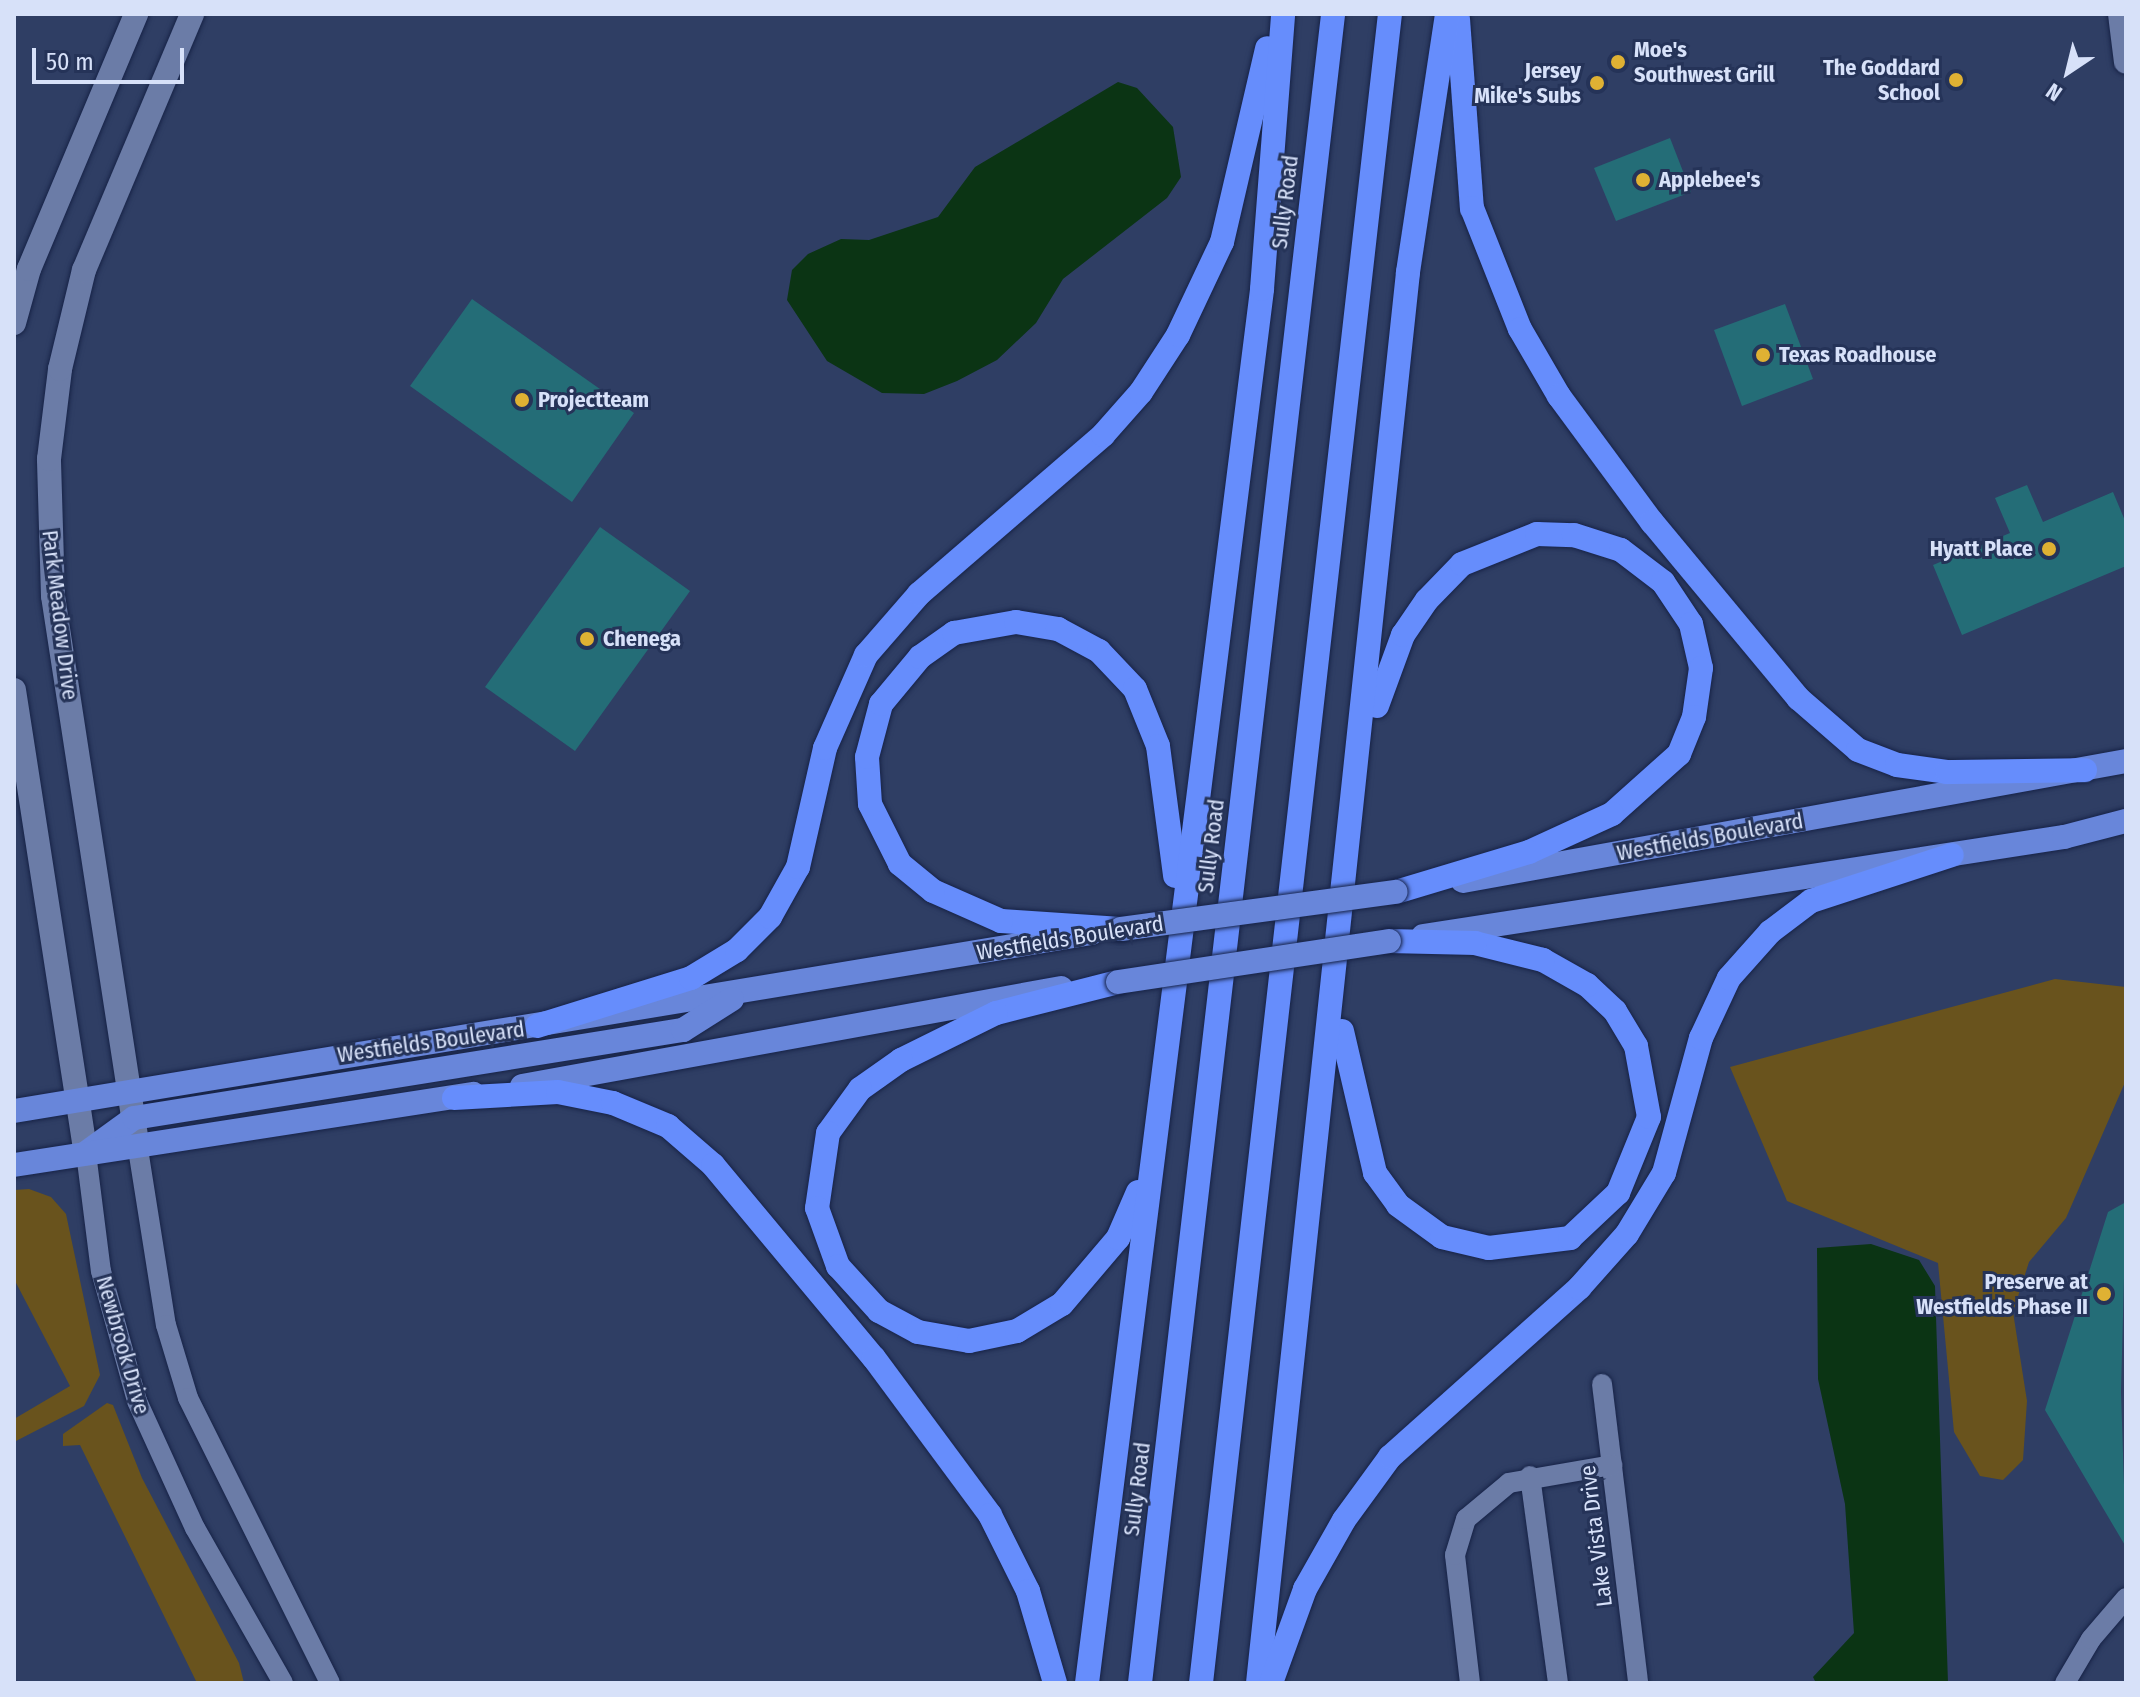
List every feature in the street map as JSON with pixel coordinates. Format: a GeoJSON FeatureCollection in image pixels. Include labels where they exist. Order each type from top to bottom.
{"type":"FeatureCollection","features":[{"type":"Feature","properties":{"kind":"highway"},"geometry":{"type":"LineString","coordinates":[[537,1026],[691,978],[737,950],[770,917],[798,867],[825,748],[866,655],[919,594],[1103,435],[1141,392],[1178,335],[1222,242],[1273,14]]}},
{"type":"Feature","properties":{"kind":"highway"},"geometry":{"type":"LineString","coordinates":[[1087,1683],[1262,289],[1283,14]]}},
{"type":"Feature","properties":{"kind":"highway","name":"Sully Road"},"geometry":{"type":"LineString","coordinates":[[1140,1683],[1333,14]]}},
{"type":"Feature","properties":{"kind":"highway"},"geometry":{"type":"LineString","coordinates":[[1201,1683],[1390,14]]}},
{"type":"Feature","properties":{"kind":"highway"},"geometry":{"type":"LineString","coordinates":[[1258,1683],[1357,798],[1408,272],[1447,14]]}},
{"type":"Feature","properties":{"kind":"highway"},"geometry":{"type":"LineString","coordinates":[[1458,14],[1472,208],[1492,270],[1559,396],[1652,522],[1798,698],[1858,750],[1897,765],[1947,772],[2085,770]]}},
{"type":"Feature","properties":{"kind":"highway"},"geometry":{"type":"LineString","coordinates":[[1357,798],[1380,689],[1403,635],[1462,564],[1497,544],[1537,534],[1574,535],[1621,550],[1663,582],[1691,624],[1701,668],[1694,717],[1679,754],[1649,786],[1571,836],[1396,892]]}},
{"type":"Feature","properties":{"kind":"highway"},"geometry":{"type":"LineString","coordinates":[[1121,929],[1038,928],[980,914],[914,878],[887,843],[868,786],[872,725],[892,685],[939,642],[974,627],[1037,623],[1079,638],[1119,669],[1135,689],[1158,746],[1179,931]]}},
{"type":"Feature","properties":{"kind":"highway"},"geometry":{"type":"LineString","coordinates":[[1271,1683],[1305,1589],[1344,1520],[1390,1457],[1579,1288],[1627,1234],[1664,1173],[1701,1038],[1729,978],[1770,932],[1811,901],[1952,855]]}},
{"type":"Feature","properties":{"kind":"highway"},"geometry":{"type":"LineString","coordinates":[[1337,981],[1345,1060],[1375,1173],[1398,1205],[1442,1237],[1489,1248],[1570,1238],[1594,1222],[1618,1193],[1649,1117],[1636,1046],[1615,1011],[1587,985],[1543,960],[1475,943],[1389,941]]}},
{"type":"Feature","properties":{"kind":"highway"},"geometry":{"type":"LineString","coordinates":[[1118,982],[996,1013],[912,1053],[860,1089],[839,1113],[821,1153],[817,1208],[829,1249],[865,1297],[908,1328],[969,1341],[1017,1331],[1062,1304],[1118,1238],[1157,1116]]}},
{"type":"Feature","properties":{"kind":"highway"},"geometry":{"type":"LineString","coordinates":[[454,1098],[558,1092],[613,1103],[668,1126],[713,1165],[874,1358],[990,1515],[1028,1591],[1055,1683]]}},
{"type":"Feature","properties":{"kind":"main road","name":"Westfields Boulevard"},"geometry":{"type":"LineString","coordinates":[[14,1111],[130,1093],[260,1067],[537,1026],[1121,929],[1396,892],[2126,761]]}},
{"type":"Feature","properties":{"kind":"main road"},"geometry":{"type":"LineString","coordinates":[[14,1165],[86,1153],[138,1149],[454,1098],[1022,993],[1118,982],[1952,855],[2126,821]]}},
{"type":"Feature","properties":{"kind":"main road"},"geometry":{"type":"LineString","coordinates":[[86,1153],[134,1118],[683,1030],[742,993]]}},
{"type":"Feature","properties":{"kind":"street"},"geometry":{"type":"LineString","coordinates":[[14,323],[34,257],[136,14]]}},
{"type":"Feature","properties":{"kind":"street","name":"Park Meadow Drive"},"geometry":{"type":"LineString","coordinates":[[130,1093],[53,596],[49,459],[60,369],[84,270],[192,14]]}},
{"type":"Feature","properties":{"kind":"street"},"geometry":{"type":"LineString","coordinates":[[2120,14],[2126,62]]}},
{"type":"Feature","properties":{"kind":"street","name":"Newbrook Drive"},"geometry":{"type":"LineString","coordinates":[[14,690],[82,1101],[101,1271],[137,1401],[195,1528],[283,1683]]}},
{"type":"Feature","properties":{"kind":"street","name":"Newbrook Drive"},"geometry":{"type":"LineString","coordinates":[[130,1093],[166,1325],[188,1398],[330,1683]]}},
{"type":"Feature","properties":{"kind":"street","name":"Lake Vista Drive"},"geometry":{"type":"LineString","coordinates":[[1602,1384],[1638,1683]]}},
{"type":"Feature","properties":{"kind":"street"},"geometry":{"type":"LineString","coordinates":[[1470,1683],[1457,1535],[1466,1519],[1509,1483],[1530,1476],[1612,1465]]}},
{"type":"Feature","properties":{"kind":"street"},"geometry":{"type":"LineString","coordinates":[[1530,1476],[1558,1683]]}},
{"type":"Feature","properties":{"kind":"street"},"geometry":{"type":"LineString","coordinates":[[2065,1683],[2097,1630],[2126,1598]]}},
{"type":"Feature","properties":{"kind":"shaded area"},"geometry":{"type":"Polygon","coordinates":[[[1118,82],[1137,88],[1173,127],[1181,177],[1167,198],[1063,279],[1036,323],[997,360],[957,381],[924,394],[882,393],[827,361],[787,300],[792,270],[808,254],[841,239],[869,240],[938,217],[975,167],[1118,82]]]}},
{"type":"Feature","properties":{"kind":"shaded area"},"geometry":{"type":"Polygon","coordinates":[[[2055,979],[2126,987],[2126,1080],[2066,1218],[2029,1262],[2013,1312],[2027,1401],[2023,1460],[2003,1480],[1980,1476],[1954,1432],[1938,1263],[1787,1201],[1730,1067],[2055,979]]]}},
{"type":"Feature","properties":{"kind":"shaded area"},"geometry":{"type":"Polygon","coordinates":[[[29,1189],[51,1197],[66,1214],[100,1375],[84,1406],[14,1442],[14,1419],[70,1386],[14,1279],[14,1190],[29,1189]]]}},
{"type":"Feature","properties":{"kind":"shaded area"},"geometry":{"type":"Polygon","coordinates":[[[1871,1244],[1919,1260],[1935,1286],[1948,1683],[1816,1683],[1813,1677],[1854,1633],[1845,1504],[1818,1379],[1817,1248],[1871,1244]]]}},
{"type":"Feature","properties":{"kind":"shaded area"},"geometry":{"type":"Polygon","coordinates":[[[107,1403],[113,1405],[142,1478],[239,1663],[244,1683],[197,1683],[80,1445],[63,1446],[63,1434],[107,1403]]]}},
{"type":"Feature","properties":{"kind":"building","name":"Applebee's"},"geometry":{"type":"Polygon","coordinates":[[[1670,138],[1691,192],[1616,221],[1594,168],[1670,138]]]}},
{"type":"Feature","properties":{"kind":"building","name":"Projectteam"},"geometry":{"type":"Polygon","coordinates":[[[472,299],[634,413],[572,502],[410,386],[472,299]]]}},
{"type":"Feature","properties":{"kind":"building","name":"Texas Roadhouse"},"geometry":{"type":"Polygon","coordinates":[[[1785,304],[1813,379],[1742,406],[1714,330],[1785,304]]]}},
{"type":"Feature","properties":{"kind":"building","name":"Hyatt Place"},"geometry":{"type":"Polygon","coordinates":[[[2027,485],[2043,522],[2113,492],[2126,523],[2126,566],[1962,635],[1933,565],[2010,533],[1995,498],[2027,485]]]}},
{"type":"Feature","properties":{"kind":"building","name":"Chenega"},"geometry":{"type":"Polygon","coordinates":[[[600,527],[690,591],[575,751],[485,687],[600,527]]]}},
{"type":"Feature","properties":{"kind":"building","name":"Preserve at Westfields Phase II"},"geometry":{"type":"Polygon","coordinates":[[[2126,1202],[2121,1392],[2126,1547],[2045,1410],[2108,1212],[2126,1202]]]}},
{"type":"Feature","properties":{"kind":"place","name":"Moe's Southwest Grill"},"geometry":{"type":"Point","coordinates":[1618,62]}},
{"type":"Feature","properties":{"kind":"place","name":"The Goddard School"},"geometry":{"type":"Point","coordinates":[1956,80]}},
{"type":"Feature","properties":{"kind":"place","name":"Jersey Mike's Subs"},"geometry":{"type":"Point","coordinates":[1597,83]}},
{"type":"Feature","properties":{"kind":"place","name":"Applebee's"},"geometry":{"type":"Point","coordinates":[1643,180]}},
{"type":"Feature","properties":{"kind":"place","name":"Texas Roadhouse"},"geometry":{"type":"Point","coordinates":[1763,355]}},
{"type":"Feature","properties":{"kind":"place","name":"Projectteam"},"geometry":{"type":"Point","coordinates":[522,400]}},
{"type":"Feature","properties":{"kind":"place","name":"Hyatt Place"},"geometry":{"type":"Point","coordinates":[2049,549]}},
{"type":"Feature","properties":{"kind":"place","name":"Chenega"},"geometry":{"type":"Point","coordinates":[587,639]}},
{"type":"Feature","properties":{"kind":"place","name":"Preserve at Westfields Phase II"},"geometry":{"type":"Point","coordinates":[2104,1294]}}]}
